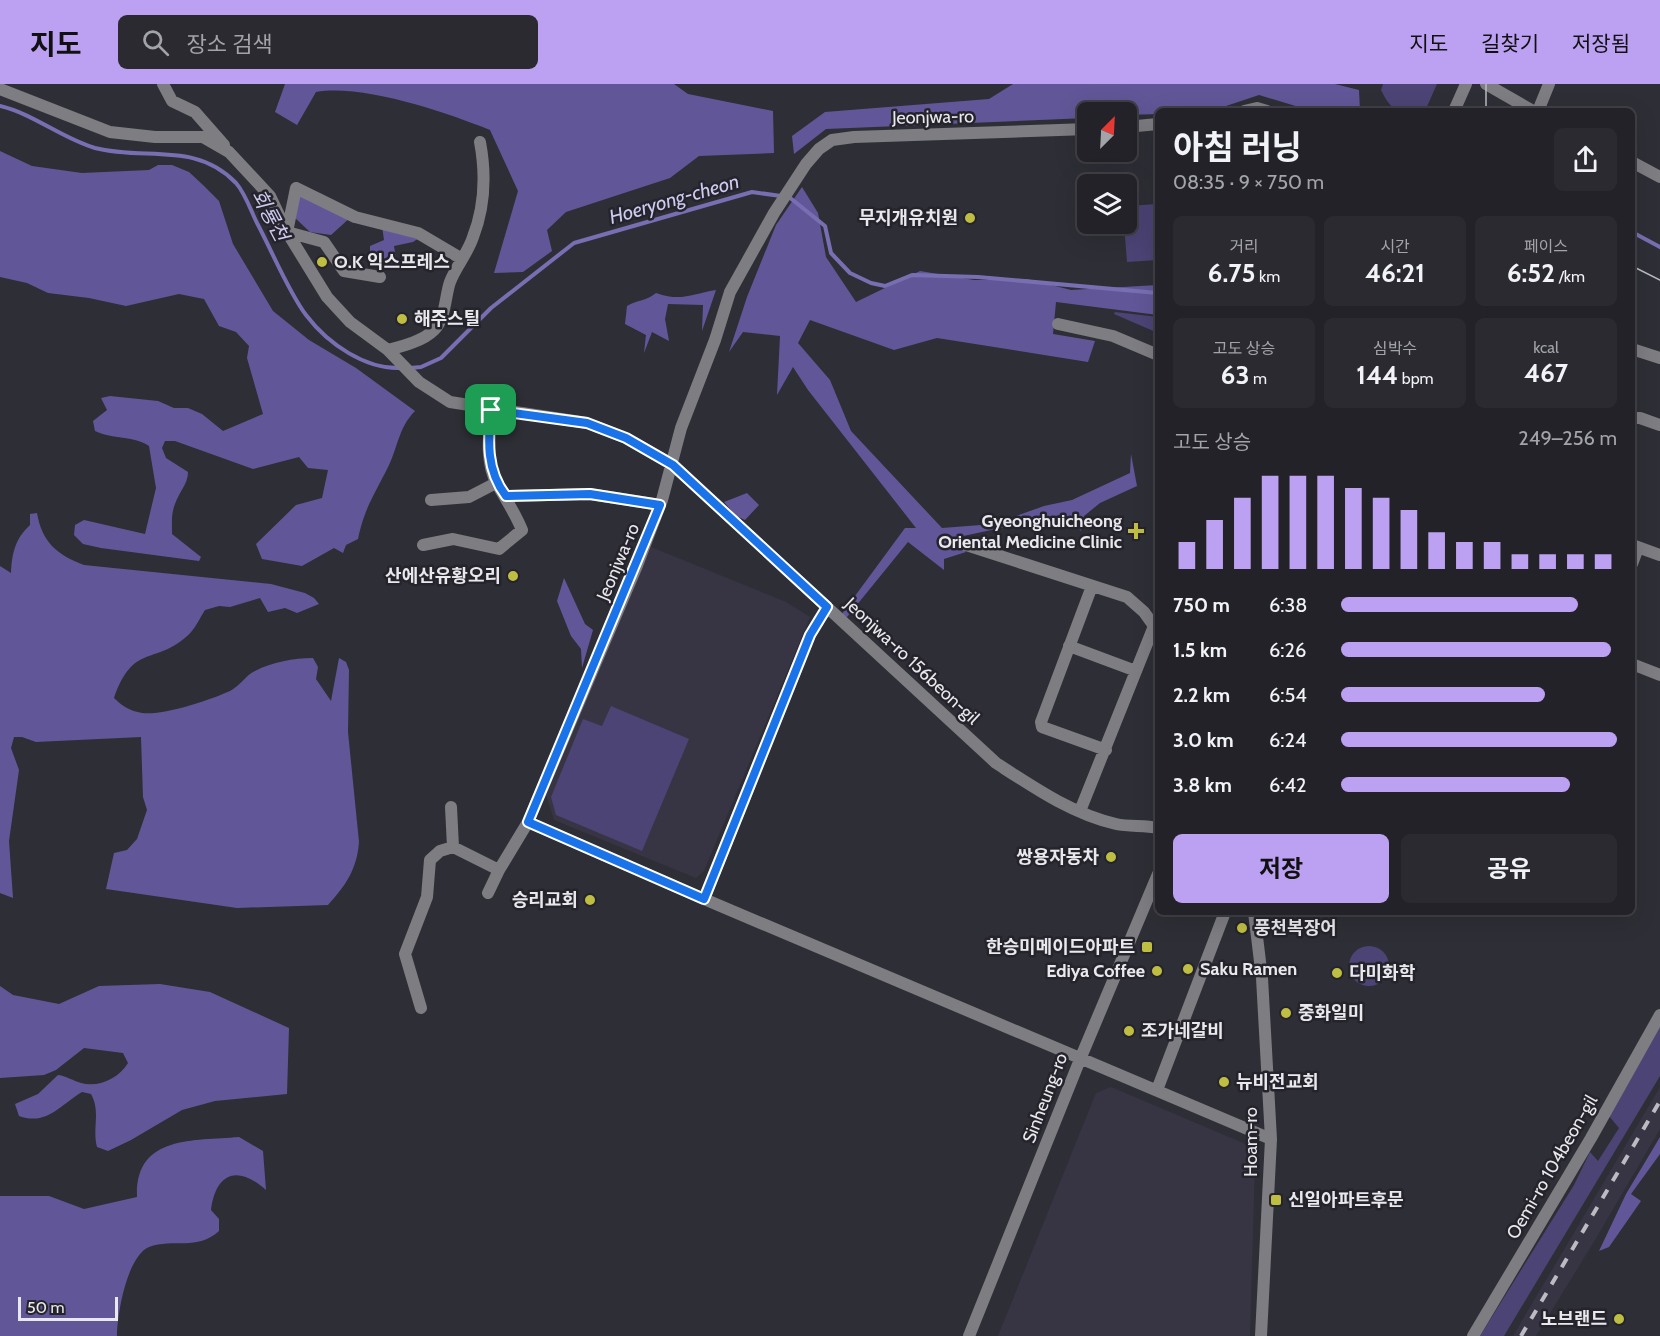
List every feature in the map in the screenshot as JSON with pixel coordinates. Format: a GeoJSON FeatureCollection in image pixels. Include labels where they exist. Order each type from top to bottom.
{"type":"FeatureCollection","features":[{"type":"Feature","properties":{"kind":"street"},"geometry":{"type":"LineString","coordinates":[[163,84],[172,100],[195,112],[229,152]]}},
{"type":"Feature","properties":{"kind":"street"},"geometry":{"type":"LineString","coordinates":[[1456,108],[1466,84]]}},
{"type":"Feature","properties":{"kind":"street"},"geometry":{"type":"LineString","coordinates":[[1486,84],[1528,108]]}},
{"type":"Feature","properties":{"kind":"street"},"geometry":{"type":"LineString","coordinates":[[1539,108],[1549,84]]}},
{"type":"Feature","properties":{"kind":"street"},"geometry":{"type":"LineString","coordinates":[[0,89],[110,132],[155,137],[203,137],[229,152]]}},
{"type":"Feature","properties":{"kind":"street"},"geometry":{"type":"LineString","coordinates":[[1137,126],[1155,124]]}},
{"type":"Feature","properties":{"kind":"street","name":"Jeonjwa-ro"},"geometry":{"type":"LineString","coordinates":[[488,893],[528,822],[660,505],[673,465],[681,428],[715,340],[730,292],[774,213],[819,149],[832,140],[854,137],[1077,129]]}},
{"type":"Feature","properties":{"kind":"street"},"geometry":{"type":"LineString","coordinates":[[388,350],[411,343],[435,330],[442,314],[450,282],[473,238],[484,186],[480,142]]}},
{"type":"Feature","properties":{"kind":"street","name":"Jeonjwa-ro 156beon-gil"},"geometry":{"type":"LineString","coordinates":[[229,152],[270,196],[287,232],[327,297],[350,322],[388,350],[419,382],[450,402],[587,423],[626,438],[673,465],[996,763],[1038,790],[1080,811],[1116,824],[1155,828]]}},
{"type":"Feature","properties":{"kind":"street"},"geometry":{"type":"LineString","coordinates":[[1635,164],[1660,177]]}},
{"type":"Feature","properties":{"kind":"street"},"geometry":{"type":"LineString","coordinates":[[380,277],[344,271],[324,242],[287,232],[296,188],[355,217],[418,232],[462,259]]}},
{"type":"Feature","properties":{"kind":"street"},"geometry":{"type":"LineString","coordinates":[[1058,324],[1113,336],[1155,354]]}},
{"type":"Feature","properties":{"kind":"street"},"geometry":{"type":"LineString","coordinates":[[1635,350],[1660,358]]}},
{"type":"Feature","properties":{"kind":"street"},"geometry":{"type":"LineString","coordinates":[[423,545],[453,539],[499,549],[522,530],[506,496],[496,483],[488,446],[491,410]]}},
{"type":"Feature","properties":{"kind":"street"},"geometry":{"type":"LineString","coordinates":[[1635,418],[1660,425]]}},
{"type":"Feature","properties":{"kind":"street"},"geometry":{"type":"LineString","coordinates":[[431,500],[469,497],[496,483]]}},
{"type":"Feature","properties":{"kind":"street"},"geometry":{"type":"LineString","coordinates":[[506,496],[590,494],[660,505]]}},
{"type":"Feature","properties":{"kind":"street"},"geometry":{"type":"LineString","coordinates":[[960,543],[1127,597],[1144,612],[1154,626],[1080,811]]}},
{"type":"Feature","properties":{"kind":"street"},"geometry":{"type":"LineString","coordinates":[[1635,546],[1660,555]]}},
{"type":"Feature","properties":{"kind":"street"},"geometry":{"type":"LineString","coordinates":[[1092,586],[1041,722],[1042,727],[1106,750]]}},
{"type":"Feature","properties":{"kind":"street"},"geometry":{"type":"LineString","coordinates":[[704,899],[810,635],[827,607]]}},
{"type":"Feature","properties":{"kind":"street"},"geometry":{"type":"LineString","coordinates":[[1069,646],[1136,671]]}},
{"type":"Feature","properties":{"kind":"street"},"geometry":{"type":"LineString","coordinates":[[1635,665],[1660,675]]}},
{"type":"Feature","properties":{"kind":"street"},"geometry":{"type":"LineString","coordinates":[[451,807],[453,846]]}},
{"type":"Feature","properties":{"kind":"street"},"geometry":{"type":"LineString","coordinates":[[528,822],[1271,1139]]}},
{"type":"Feature","properties":{"kind":"street"},"geometry":{"type":"LineString","coordinates":[[421,1008],[405,954],[427,897],[429,860],[440,850],[453,846],[499,870]]}},
{"type":"Feature","properties":{"kind":"street","name":"Sinheung-ro"},"geometry":{"type":"LineString","coordinates":[[969,1336],[1081,1057],[1155,881]]}},
{"type":"Feature","properties":{"kind":"street"},"geometry":{"type":"LineString","coordinates":[[1157,1090],[1224,915]]}},
{"type":"Feature","properties":{"kind":"street","name":"Hoam-ro"},"geometry":{"type":"LineString","coordinates":[[1254,915],[1262,978],[1271,1139],[1261,1336]]}},
{"type":"Feature","properties":{"kind":"street","name":"Oemi-ro 104beon-gil"},"geometry":{"type":"LineString","coordinates":[[1473,1336],[1591,1138],[1660,1015]]}},
{"type":"Feature","properties":{"kind":"shaded area"},"geometry":{"type":"Polygon","coordinates":[[[285,84],[674,84],[688,94],[773,111],[774,153],[699,156],[670,178],[566,212],[547,230],[552,251],[523,272],[494,273],[518,191],[490,130],[404,101],[357,92],[335,91],[316,92],[297,125],[275,112],[285,84]]]}},
{"type":"Feature","properties":{"kind":"shaded area"},"geometry":{"type":"Polygon","coordinates":[[[1013,84],[1335,84],[1359,90],[1360,108],[1302,108],[1259,95],[1220,108],[1155,108],[1155,114],[1137,115],[1137,102],[1077,102],[1077,118],[826,129],[794,154],[792,136],[825,112],[989,99],[1013,84]]]}},
{"type":"Feature","properties":{"kind":"shaded area"},"geometry":{"type":"Polygon","coordinates":[[[1383,84],[1437,84],[1426,108],[1393,108],[1381,90],[1383,84]]]}},
{"type":"Feature","properties":{"kind":"shaded area"},"geometry":{"type":"Polygon","coordinates":[[[0,151],[32,166],[82,173],[149,170],[158,165],[172,165],[189,172],[219,201],[233,244],[273,311],[309,340],[356,368],[415,411],[402,430],[389,465],[367,509],[358,539],[346,545],[343,553],[334,548],[302,566],[262,559],[256,544],[296,505],[322,498],[328,470],[308,468],[299,457],[253,469],[175,441],[165,441],[162,448],[166,458],[188,472],[187,480],[174,508],[172,534],[201,557],[199,561],[101,548],[83,544],[74,535],[75,525],[84,520],[145,534],[156,488],[149,446],[136,440],[109,436],[95,431],[93,421],[107,410],[101,398],[110,396],[158,401],[174,408],[188,408],[202,414],[223,431],[263,414],[247,358],[249,346],[236,332],[219,326],[204,299],[179,294],[126,306],[89,298],[48,293],[27,283],[0,277],[0,151]]]}},
{"type":"Feature","properties":{"kind":"shaded area"},"geometry":{"type":"Polygon","coordinates":[[[802,187],[818,213],[826,257],[856,302],[920,271],[974,280],[1027,279],[1071,290],[1155,285],[1155,315],[1056,302],[1053,334],[1095,341],[1088,362],[937,338],[894,350],[810,320],[798,343],[830,380],[851,431],[942,528],[994,524],[1044,506],[1072,500],[1130,473],[1131,454],[1137,486],[1100,503],[1084,516],[1081,531],[1065,514],[954,538],[966,552],[944,559],[944,570],[908,542],[847,617],[841,615],[905,528],[916,528],[808,390],[793,367],[777,395],[780,336],[743,332],[729,352],[747,297],[776,225],[802,187]]]}},
{"type":"Feature","properties":{"kind":"shaded area"},"geometry":{"type":"Polygon","coordinates":[[[298,192],[352,216],[331,235],[310,232],[293,216],[298,192]]]}},
{"type":"Feature","properties":{"kind":"shaded area"},"geometry":{"type":"Polygon","coordinates":[[[1155,204],[1155,260],[1127,262],[1125,234],[1137,234],[1137,205],[1155,204]]]}},
{"type":"Feature","properties":{"kind":"shaded area"},"geometry":{"type":"Polygon","coordinates":[[[382,226],[422,236],[413,242],[394,246],[397,265],[381,266],[370,257],[370,246],[384,240],[382,226]]]}},
{"type":"Feature","properties":{"kind":"shaded area"},"geometry":{"type":"Polygon","coordinates":[[[716,290],[702,331],[703,305],[668,304],[665,319],[669,341],[652,332],[644,353],[646,335],[625,324],[627,306],[656,293],[680,297],[716,290]]]}},
{"type":"Feature","properties":{"kind":"shaded area"},"geometry":{"type":"Polygon","coordinates":[[[1115,312],[1155,317],[1155,332],[1114,314],[1115,312]]]}},
{"type":"Feature","properties":{"kind":"shaded area"},"geometry":{"type":"Polygon","coordinates":[[[747,493],[759,505],[745,520],[736,516],[724,502],[747,493]]]}},
{"type":"Feature","properties":{"kind":"shaded area"},"geometry":{"type":"Polygon","coordinates":[[[37,513],[43,532],[52,546],[66,557],[84,565],[271,584],[305,593],[319,604],[297,613],[285,608],[268,612],[260,598],[230,607],[219,606],[205,610],[186,637],[164,651],[136,662],[121,681],[114,698],[126,708],[142,713],[174,710],[230,691],[252,673],[269,665],[313,658],[318,667],[316,679],[331,701],[339,658],[346,662],[349,670],[348,732],[359,842],[350,876],[328,905],[237,908],[106,889],[114,853],[127,850],[137,839],[147,810],[143,797],[141,737],[36,742],[14,737],[11,748],[19,770],[9,841],[13,898],[0,893],[0,566],[11,573],[13,553],[18,541],[30,525],[30,514],[37,513]]]}},
{"type":"Feature","properties":{"kind":"shaded area"},"geometry":{"type":"Polygon","coordinates":[[[651,547],[786,602],[810,617],[704,871],[696,878],[554,820],[546,795],[651,547]]]}},
{"type":"Feature","properties":{"kind":"shaded area"},"geometry":{"type":"Polygon","coordinates":[[[564,578],[585,624],[593,630],[582,668],[581,649],[571,636],[557,601],[564,578]]]}},
{"type":"Feature","properties":{"kind":"shaded area"},"geometry":{"type":"Polygon","coordinates":[[[611,706],[689,739],[642,851],[556,815],[551,797],[583,719],[602,726],[611,706]]]}},
{"type":"Feature","properties":{"kind":"shaded area"},"geometry":{"type":"Polygon","coordinates":[[[1369,946],[1377,947],[1383,952],[1388,958],[1388,974],[1383,980],[1377,985],[1369,986],[1361,985],[1355,980],[1350,974],[1349,966],[1350,958],[1355,952],[1361,947],[1369,946]]]}},
{"type":"Feature","properties":{"kind":"shaded area"},"geometry":{"type":"Polygon","coordinates":[[[160,984],[210,992],[289,1028],[287,1094],[215,1101],[182,1110],[108,1151],[97,1147],[96,1114],[91,1094],[82,1092],[53,1113],[45,1116],[29,1118],[19,1116],[15,1104],[38,1094],[58,1075],[81,1083],[101,1083],[114,1077],[128,1063],[123,1053],[84,1048],[56,1070],[44,1075],[0,1078],[0,986],[13,995],[59,1004],[99,986],[160,984]]]}},
{"type":"Feature","properties":{"kind":"shaded area"},"geometry":{"type":"Polygon","coordinates":[[[1660,1027],[1660,1076],[1504,1336],[1480,1336],[1574,1185],[1590,1152],[1598,1161],[1619,1128],[1609,1116],[1660,1027]]]}},
{"type":"Feature","properties":{"kind":"shaded area"},"geometry":{"type":"Polygon","coordinates":[[[1111,1087],[1243,1143],[1253,1151],[1255,1160],[1250,1336],[998,1336],[1096,1093],[1111,1087]]]}},
{"type":"Feature","properties":{"kind":"shaded area"},"geometry":{"type":"Polygon","coordinates":[[[1660,1087],[1660,1129],[1595,1240],[1536,1336],[1513,1336],[1660,1087]]]}},
{"type":"Feature","properties":{"kind":"shaded area"},"geometry":{"type":"Polygon","coordinates":[[[239,1137],[263,1151],[266,1190],[246,1177],[230,1176],[218,1187],[211,1210],[219,1219],[219,1231],[202,1241],[158,1245],[149,1247],[141,1253],[129,1274],[125,1287],[117,1336],[0,1336],[0,1196],[49,1196],[84,1209],[137,1197],[139,1177],[146,1162],[156,1152],[186,1141],[239,1137]]]}},
{"type":"Feature","properties":{"kind":"shaded area"},"geometry":{"type":"Polygon","coordinates":[[[1660,1137],[1660,1154],[1631,1194],[1641,1201],[1609,1247],[1599,1251],[1626,1194],[1660,1137]]]}},
{"type":"Feature","properties":{"kind":"waterway","name":"회룡천"},"geometry":{"type":"LineString","coordinates":[[0,106],[95,148],[114,152],[187,157],[221,170],[236,183],[242,192],[293,295],[315,326],[337,345],[362,360],[375,365],[402,368]]}},
{"type":"Feature","properties":{"kind":"waterway","name":"Hoeryong-cheon"},"geometry":{"type":"LineString","coordinates":[[410,368],[421,367],[441,358],[491,308],[574,243],[752,192],[781,196]]}},
{"type":"Feature","properties":{"kind":"waterway","name":"Hoeryong-cheon"},"geometry":{"type":"LineString","coordinates":[[789,197],[825,226],[831,253],[850,273],[871,283],[885,286],[912,275],[978,277],[1155,293]]}},
{"type":"Feature","properties":{"kind":"waterway"},"geometry":{"type":"LineString","coordinates":[[1635,234],[1660,247]]}},
{"type":"Feature","properties":{"kind":"tram line"},"geometry":{"type":"LineString","coordinates":[[1486,84],[1486,108]]}},
{"type":"Feature","properties":{"kind":"tram line"},"geometry":{"type":"LineString","coordinates":[[1635,268],[1660,280]]}},
{"type":"Feature","properties":{"kind":"railway"},"geometry":{"type":"LineString","coordinates":[[1521,1336],[1660,1101]]}},
{"type":"Feature","properties":{"kind":"place","name":"무지개유치원"},"geometry":{"type":"Point","coordinates":[970,218]}},
{"type":"Feature","properties":{"kind":"place","name":"O.K 익스프레스"},"geometry":{"type":"Point","coordinates":[322,262]}},
{"type":"Feature","properties":{"kind":"place","name":"해주스틸"},"geometry":{"type":"Point","coordinates":[402,319]}},
{"type":"Feature","properties":{"kind":"place","name":"Gyeonghuicheong Oriental Medicine Clinic"},"geometry":{"type":"Point","coordinates":[1136,531]}},
{"type":"Feature","properties":{"kind":"place","name":"산에산유황오리"},"geometry":{"type":"Point","coordinates":[513,576]}},
{"type":"Feature","properties":{"kind":"place","name":"쌍용자동차"},"geometry":{"type":"Point","coordinates":[1111,857]}},
{"type":"Feature","properties":{"kind":"place","name":"승리교회"},"geometry":{"type":"Point","coordinates":[590,900]}},
{"type":"Feature","properties":{"kind":"place","name":"풍천복장어"},"geometry":{"type":"Point","coordinates":[1242,928]}},
{"type":"Feature","properties":{"kind":"place","name":"한승미메이드아파트"},"geometry":{"type":"Point","coordinates":[1147,947]}},
{"type":"Feature","properties":{"kind":"place","name":"Saku Ramen"},"geometry":{"type":"Point","coordinates":[1188,969]}},
{"type":"Feature","properties":{"kind":"place","name":"Ediya Coffee"},"geometry":{"type":"Point","coordinates":[1157,971]}},
{"type":"Feature","properties":{"kind":"place","name":"다미화학"},"geometry":{"type":"Point","coordinates":[1337,973]}},
{"type":"Feature","properties":{"kind":"place","name":"중화일미"},"geometry":{"type":"Point","coordinates":[1286,1013]}},
{"type":"Feature","properties":{"kind":"place","name":"조가네갈비"},"geometry":{"type":"Point","coordinates":[1129,1031]}},
{"type":"Feature","properties":{"kind":"place","name":"뉴비전교회"},"geometry":{"type":"Point","coordinates":[1224,1082]}},
{"type":"Feature","properties":{"kind":"place","name":"신일아파트후문"},"geometry":{"type":"Point","coordinates":[1276,1200]}},
{"type":"Feature","properties":{"kind":"place","name":"노브랜드"},"geometry":{"type":"Point","coordinates":[1619,1319]}},
{"type":"Feature","properties":{"kind":"route"},"geometry":{"type":"LineString","coordinates":[[491,410],[557,417],[587,423],[626,438],[673,465],[827,607],[810,635],[704,899],[528,822],[660,505],[590,494],[506,496],[496,483],[488,446],[491,410]]}}]}
